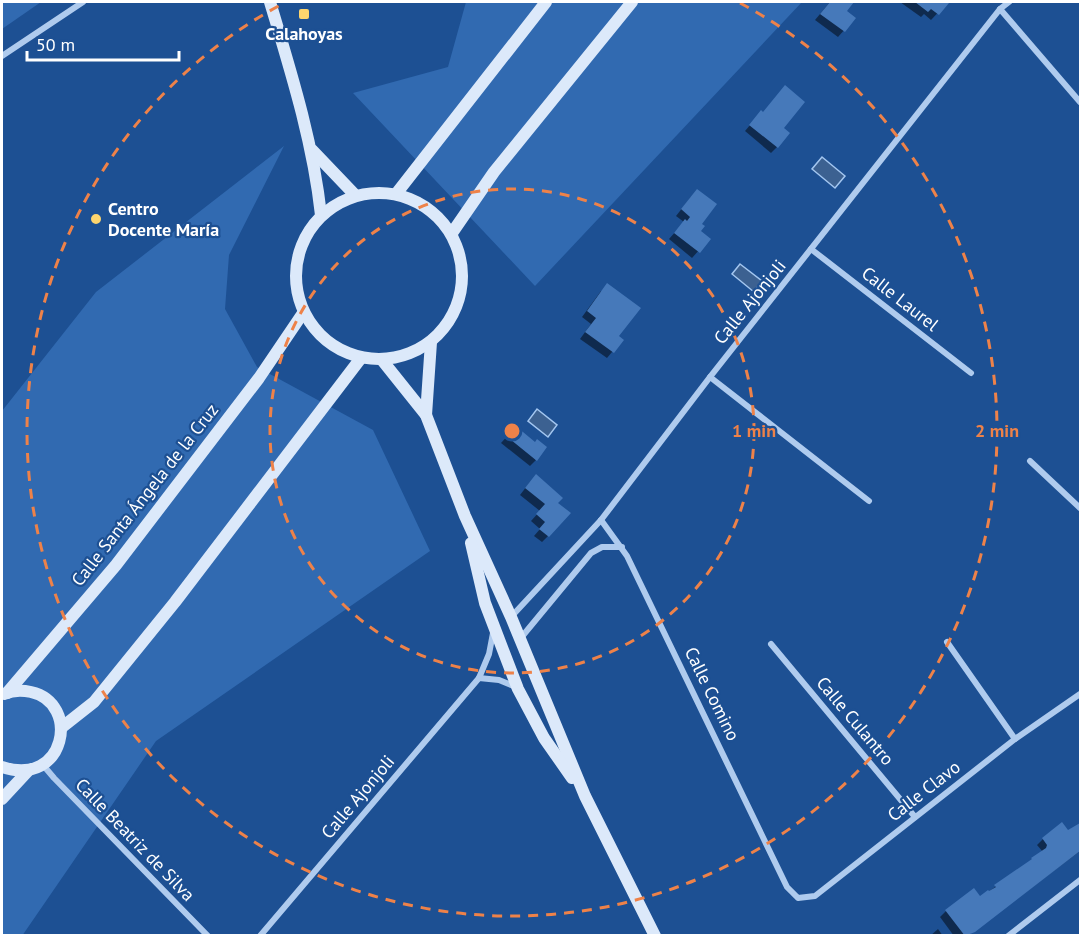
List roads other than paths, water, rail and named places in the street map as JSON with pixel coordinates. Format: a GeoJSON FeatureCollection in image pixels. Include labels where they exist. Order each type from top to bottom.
{"type":"FeatureCollection","features":[{"type":"Feature","properties":{"kind":"main road"},"geometry":{"type":"LineString","coordinates":[[270,2],[311,149],[321,215]]}},
{"type":"Feature","properties":{"kind":"main road"},"geometry":{"type":"LineString","coordinates":[[396,194],[546,2]]}},
{"type":"Feature","properties":{"kind":"main road"},"geometry":{"type":"LineString","coordinates":[[452,234],[494,172],[632,2]]}},
{"type":"Feature","properties":{"kind":"main road"},"geometry":{"type":"LineString","coordinates":[[311,149],[355,195]]}},
{"type":"Feature","properties":{"kind":"main road"},"geometry":{"type":"LineString","coordinates":[[376,192],[396,194],[418,201],[437,215],[452,234],[462,262],[462,292],[451,320],[430,342],[408,355],[382,360],[361,358],[337,349],[318,334],[303,313],[295,288],[296,261],[305,237],[321,215],[337,203],[355,195],[376,192]]}},
{"type":"Feature","properties":{"kind":"main road","name":"Calle Santa Ángela de la Cruz"},"geometry":{"type":"LineString","coordinates":[[4,694],[116,565],[259,378],[303,313]]}},
{"type":"Feature","properties":{"kind":"main road"},"geometry":{"type":"LineString","coordinates":[[426,415],[430,342]]}},
{"type":"Feature","properties":{"kind":"main road"},"geometry":{"type":"LineString","coordinates":[[61,728],[94,702],[168,611],[361,358]]}},
{"type":"Feature","properties":{"kind":"main road"},"geometry":{"type":"LineString","coordinates":[[382,360],[426,415],[465,516],[511,617],[585,796],[655,936]]}},
{"type":"Feature","properties":{"kind":"main road"},"geometry":{"type":"LineString","coordinates":[[465,516],[485,603],[518,688],[544,738],[585,796]]}},
{"type":"Feature","properties":{"kind":"main road"},"geometry":{"type":"LineString","coordinates":[[2,767],[14,771],[28,771],[43,765],[59,742],[61,728],[57,714],[48,702],[36,693],[22,690],[4,694]]}},
{"type":"Feature","properties":{"kind":"main road"},"geometry":{"type":"LineString","coordinates":[[2,799],[28,771]]}},
{"type":"Feature","properties":{"kind":"street"},"geometry":{"type":"LineString","coordinates":[[2,56],[83,2]]}},
{"type":"Feature","properties":{"kind":"street","name":"Calle Ajonjoli"},"geometry":{"type":"LineString","coordinates":[[511,617],[601,520],[710,377],[1000,9],[1009,2]]}},
{"type":"Feature","properties":{"kind":"street"},"geometry":{"type":"LineString","coordinates":[[1000,9],[1080,102]]}},
{"type":"Feature","properties":{"kind":"street","name":"Calle Laurel"},"geometry":{"type":"LineString","coordinates":[[811,249],[970,373]]}},
{"type":"Feature","properties":{"kind":"street"},"geometry":{"type":"LineString","coordinates":[[710,377],[869,501]]}},
{"type":"Feature","properties":{"kind":"street"},"geometry":{"type":"LineString","coordinates":[[1030,461],[1080,508]]}},
{"type":"Feature","properties":{"kind":"street","name":"Calle Comino"},"geometry":{"type":"LineString","coordinates":[[601,520],[622,547],[649,598],[787,887]]}},
{"type":"Feature","properties":{"kind":"street"},"geometry":{"type":"LineString","coordinates":[[520,639],[591,553],[602,547],[622,547]]}},
{"type":"Feature","properties":{"kind":"street","name":"Calle Ajonjoli"},"geometry":{"type":"LineString","coordinates":[[260,936],[479,678],[489,654],[494,629]]}},
{"type":"Feature","properties":{"kind":"street"},"geometry":{"type":"LineString","coordinates":[[947,642],[1015,739]]}},
{"type":"Feature","properties":{"kind":"street","name":"Calle Culantro"},"geometry":{"type":"LineString","coordinates":[[771,644],[915,818]]}},
{"type":"Feature","properties":{"kind":"street"},"geometry":{"type":"LineString","coordinates":[[479,678],[499,680],[518,688]]}},
{"type":"Feature","properties":{"kind":"street","name":"Calle Clavo"},"geometry":{"type":"LineString","coordinates":[[787,887],[798,898],[815,896],[1015,739],[1080,694]]}},
{"type":"Feature","properties":{"kind":"street","name":"Calle Beatriz de Silva"},"geometry":{"type":"LineString","coordinates":[[43,765],[208,936]]}},
{"type":"Feature","properties":{"kind":"street"},"geometry":{"type":"LineString","coordinates":[[1008,936],[1080,880]]}},
{"type":"Feature","properties":{"kind":"place","name":"Calahoyas"},"geometry":{"type":"Point","coordinates":[304,14]}},
{"type":"Feature","properties":{"kind":"place","name":"Centro Docente María"},"geometry":{"type":"Point","coordinates":[96,219]}}]}
